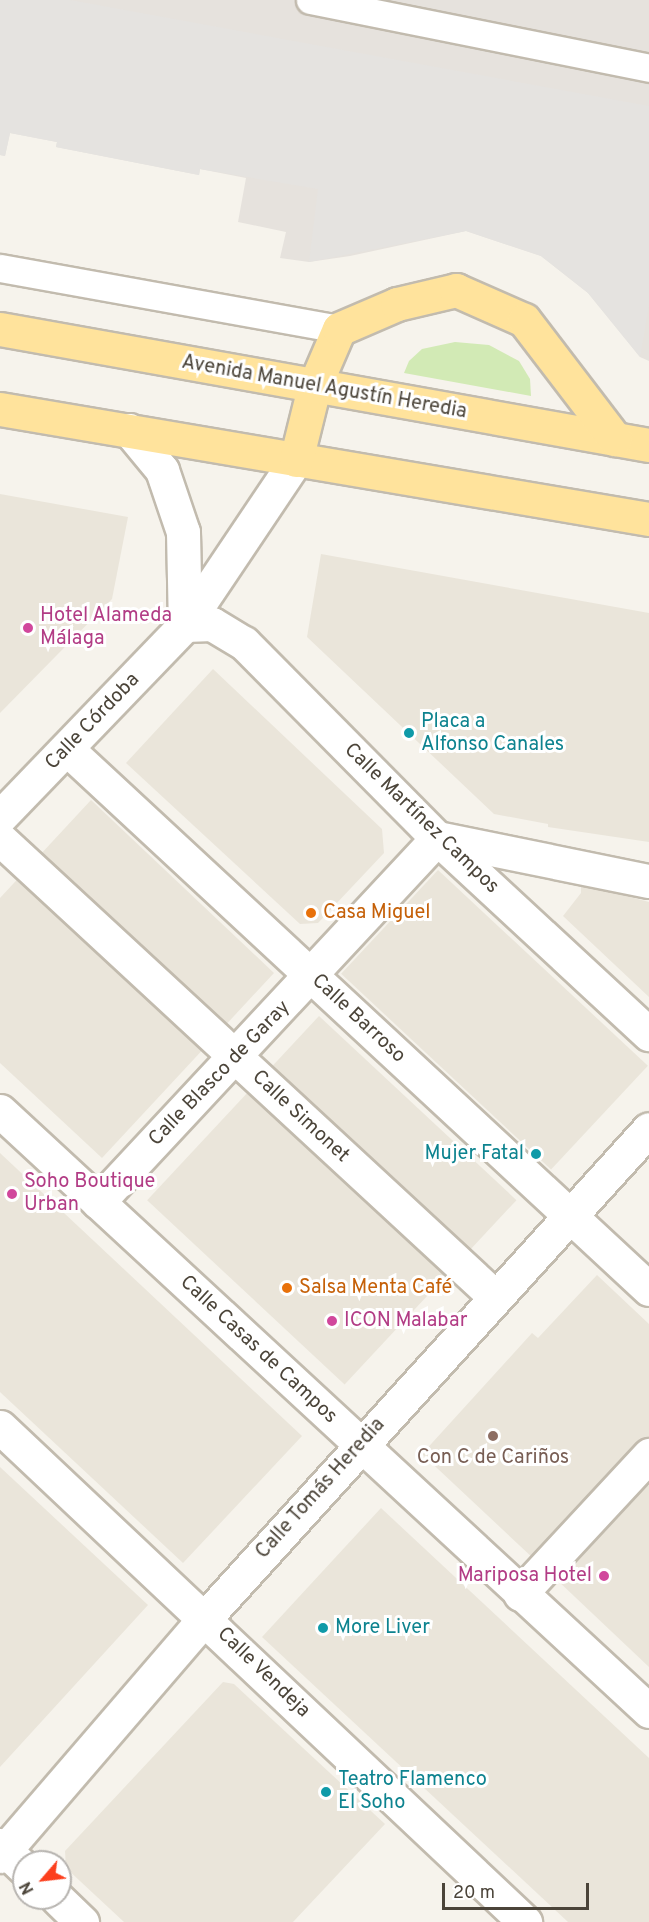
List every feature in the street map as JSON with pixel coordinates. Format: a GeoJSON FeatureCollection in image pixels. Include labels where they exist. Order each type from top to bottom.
{"type":"FeatureCollection","features":[{"type":"Feature","properties":{"kind":"main road"},"geometry":{"type":"LineString","coordinates":[[296,460],[314,387],[339,329],[397,304],[456,290],[524,320],[615,439]]}},
{"type":"Feature","properties":{"kind":"main road","name":"Avenida Manuel Agustín Heredia"},"geometry":{"type":"LineString","coordinates":[[0,329],[314,387],[649,445]]}},
{"type":"Feature","properties":{"kind":"main road"},"geometry":{"type":"LineString","coordinates":[[0,409],[649,519]]}},
{"type":"Feature","properties":{"kind":"street"},"geometry":{"type":"LineString","coordinates":[[129,430],[162,470],[183,532],[185,625]]}},
{"type":"Feature","properties":{"kind":"street","name":"Calle Córdoba"},"geometry":{"type":"LineString","coordinates":[[0,817],[185,625],[296,460]]}},
{"type":"Feature","properties":{"kind":"street","name":"Calle Martínez Campos"},"geometry":{"type":"LineString","coordinates":[[185,625],[212,624],[244,643],[437,838],[649,1034]]}},
{"type":"Feature","properties":{"kind":"street","name":"Calle Barroso"},"geometry":{"type":"LineString","coordinates":[[67,749],[649,1289]]}},
{"type":"Feature","properties":{"kind":"street"},"geometry":{"type":"LineString","coordinates":[[437,838],[649,880]]}},
{"type":"Feature","properties":{"kind":"street","name":"Calle Blasco de Garay"},"geometry":{"type":"LineString","coordinates":[[98,1202],[312,976],[437,838]]}},
{"type":"Feature","properties":{"kind":"street","name":"Calle Simonet"},"geometry":{"type":"LineString","coordinates":[[0,839],[494,1296]]}},
{"type":"Feature","properties":{"kind":"street","name":"Calle Casas de Campos"},"geometry":{"type":"LineString","coordinates":[[0,1111],[649,1711]]}},
{"type":"Feature","properties":{"kind":"street","name":"Calle Tomás Heredia"},"geometry":{"type":"LineString","coordinates":[[7,1855],[205,1618],[494,1296],[649,1129]]}},
{"type":"Feature","properties":{"kind":"street","name":"Calle Vendeja"},"geometry":{"type":"LineString","coordinates":[[0,1426],[525,1922]]}},
{"type":"Feature","properties":{"kind":"street"},"geometry":{"type":"LineString","coordinates":[[520,1594],[647,1461]]}},
{"type":"Feature","properties":{"kind":"street"},"geometry":{"type":"LineString","coordinates":[[70,1910],[82,1922]]}},
{"type":"Feature","properties":{"kind":"lane"},"geometry":{"type":"LineString","coordinates":[[310,0],[649,68]]}},
{"type":"Feature","properties":{"kind":"lane"},"geometry":{"type":"LineString","coordinates":[[0,268],[339,329]]}},
{"type":"Feature","properties":{"kind":"shaded area"},"geometry":{"type":"Polygon","coordinates":[[[0,0],[649,0],[649,361],[640,357],[588,293],[541,256],[466,231],[350,256],[309,262],[280,258],[286,232],[238,222],[246,178],[200,169],[199,175],[56,147],[57,142],[10,133],[5,156],[0,155],[0,0]]]}},
{"type":"Feature","properties":{"kind":"shaded area"},"geometry":{"type":"Polygon","coordinates":[[[0,0],[70,0],[649,106],[649,305],[640,357],[588,293],[541,256],[466,231],[309,262],[318,189],[200,169],[199,175],[56,147],[57,142],[10,133],[5,156],[0,155],[0,0]]]}},
{"type":"Feature","properties":{"kind":"shaded area"},"geometry":{"type":"Polygon","coordinates":[[[0,494],[128,517],[112,599],[0,713],[0,494]]]}},
{"type":"Feature","properties":{"kind":"shaded area"},"geometry":{"type":"Polygon","coordinates":[[[321,554],[649,613],[649,842],[548,827],[548,824],[494,814],[307,637],[321,554]]]}},
{"type":"Feature","properties":{"kind":"shaded area"},"geometry":{"type":"Polygon","coordinates":[[[213,669],[382,829],[384,853],[318,923],[300,924],[126,763],[213,669]]]}},
{"type":"Feature","properties":{"kind":"shaded area"},"geometry":{"type":"Polygon","coordinates":[[[91,800],[274,973],[102,1158],[0,1063],[0,898],[91,800]]]}},
{"type":"Feature","properties":{"kind":"shaded area"},"geometry":{"type":"Polygon","coordinates":[[[438,870],[648,1066],[551,1170],[341,974],[438,870]]]}},
{"type":"Feature","properties":{"kind":"shaded area"},"geometry":{"type":"Polygon","coordinates":[[[581,884],[649,902],[649,997],[563,916],[581,893],[581,884]]]}},
{"type":"Feature","properties":{"kind":"shaded area"},"geometry":{"type":"Polygon","coordinates":[[[319,1016],[516,1200],[345,1384],[147,1200],[319,1016]]]}},
{"type":"Feature","properties":{"kind":"shaded area"},"geometry":{"type":"Polygon","coordinates":[[[0,1153],[302,1436],[183,1563],[0,1392],[0,1153]]]}},
{"type":"Feature","properties":{"kind":"shaded area"},"geometry":{"type":"Polygon","coordinates":[[[597,1275],[649,1324],[649,1436],[534,1559],[422,1454],[532,1333],[538,1338],[597,1275]]]}},
{"type":"Feature","properties":{"kind":"shaded area"},"geometry":{"type":"Polygon","coordinates":[[[0,1467],[148,1605],[0,1767],[0,1467]]]}},
{"type":"Feature","properties":{"kind":"shaded area","name":"Mariposa Hotel"},"geometry":{"type":"Polygon","coordinates":[[[645,1482],[649,1486],[649,1667],[556,1579],[645,1482]]]}},
{"type":"Feature","properties":{"kind":"shaded area"},"geometry":{"type":"Polygon","coordinates":[[[381,1508],[649,1758],[649,1922],[568,1922],[262,1637],[381,1508]]]}},
{"type":"Feature","properties":{"kind":"shaded area"},"geometry":{"type":"Polygon","coordinates":[[[223,1682],[234,1684],[385,1824],[293,1922],[124,1922],[72,1874],[72,1850],[66,1850],[223,1682]]]}},
{"type":"Feature","properties":{"kind":"green space"},"geometry":{"type":"Polygon","coordinates":[[[455,342],[489,345],[519,361],[530,379],[531,396],[404,373],[409,361],[422,349],[455,342]]]}},
{"type":"Feature","properties":{"kind":"place","name":"Hotel Alameda Málaga"},"geometry":{"type":"Point","coordinates":[28,628]}},
{"type":"Feature","properties":{"kind":"place","name":"Placa a Alfonso Canales"},"geometry":{"type":"Point","coordinates":[409,733]}},
{"type":"Feature","properties":{"kind":"place","name":"Casa Miguel"},"geometry":{"type":"Point","coordinates":[311,913]}},
{"type":"Feature","properties":{"kind":"place","name":"Mujer Fatal"},"geometry":{"type":"Point","coordinates":[536,1154]}},
{"type":"Feature","properties":{"kind":"place","name":"Soho Boutique Urban"},"geometry":{"type":"Point","coordinates":[12,1194]}},
{"type":"Feature","properties":{"kind":"place","name":"Salsa Menta Café"},"geometry":{"type":"Point","coordinates":[287,1288]}},
{"type":"Feature","properties":{"kind":"place","name":"ICON Malabar"},"geometry":{"type":"Point","coordinates":[332,1321]}},
{"type":"Feature","properties":{"kind":"place","name":"Con C de Cariños"},"geometry":{"type":"Point","coordinates":[493,1436]}},
{"type":"Feature","properties":{"kind":"place","name":"Mariposa Hotel"},"geometry":{"type":"Point","coordinates":[604,1576]}},
{"type":"Feature","properties":{"kind":"place","name":"More Liver"},"geometry":{"type":"Point","coordinates":[323,1628]}},
{"type":"Feature","properties":{"kind":"place","name":"Teatro Flamenco El Soho"},"geometry":{"type":"Point","coordinates":[326,1792]}}]}
